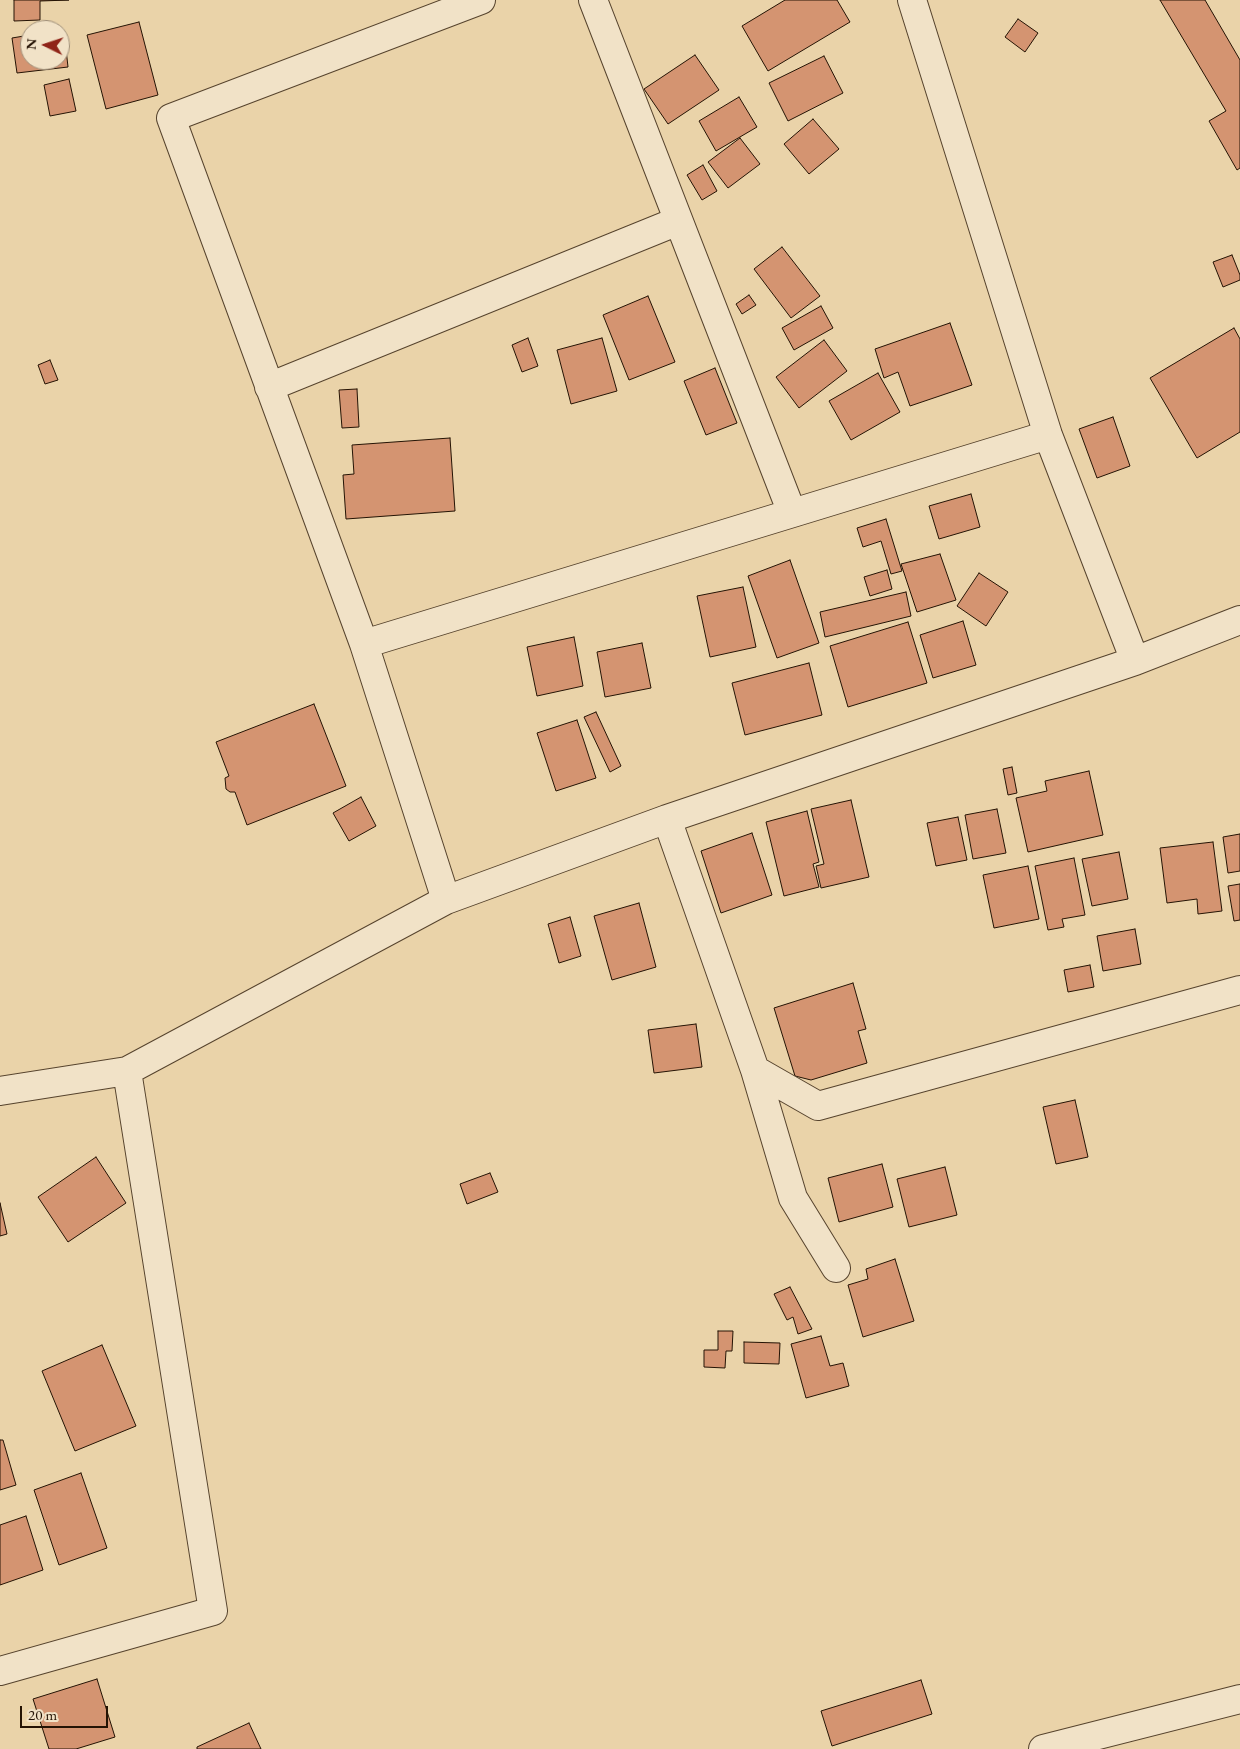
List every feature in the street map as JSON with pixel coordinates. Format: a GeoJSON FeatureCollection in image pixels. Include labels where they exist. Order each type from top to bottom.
{"type":"FeatureCollection","features":[{"type":"Feature","properties":{"kind":"street"},"geometry":{"type":"LineString","coordinates":[[446,900],[364,644],[171,118],[481,0]]}},
{"type":"Feature","properties":{"kind":"street"},"geometry":{"type":"LineString","coordinates":[[593,0],[792,513]]}},
{"type":"Feature","properties":{"kind":"street"},"geometry":{"type":"LineString","coordinates":[[912,0],[1048,435],[1135,661]]}},
{"type":"Feature","properties":{"kind":"street"},"geometry":{"type":"LineString","coordinates":[[269,387],[678,221]]}},
{"type":"Feature","properties":{"kind":"street"},"geometry":{"type":"LineString","coordinates":[[364,644],[1048,435]]}},
{"type":"Feature","properties":{"kind":"street"},"geometry":{"type":"LineString","coordinates":[[0,1090],[127,1070],[446,900],[667,820],[1135,661],[1240,620]]}},
{"type":"Feature","properties":{"kind":"street"},"geometry":{"type":"LineString","coordinates":[[667,820],[755,1070],[793,1198],[836,1268]]}},
{"type":"Feature","properties":{"kind":"street"},"geometry":{"type":"LineString","coordinates":[[755,1070],[818,1106],[1240,990]]}},
{"type":"Feature","properties":{"kind":"street"},"geometry":{"type":"LineString","coordinates":[[0,1671],[213,1611],[127,1070]]}},
{"type":"Feature","properties":{"kind":"street"},"geometry":{"type":"LineString","coordinates":[[1043,1749],[1240,1699]]}},
{"type":"Feature","properties":{"kind":"building"},"geometry":{"type":"Polygon","coordinates":[[[14,0],[69,0],[40,1],[40,20],[14,21],[14,0]]]}},
{"type":"Feature","properties":{"kind":"building"},"geometry":{"type":"Polygon","coordinates":[[[785,0],[837,0],[850,22],[768,71],[742,26],[785,0]]]}},
{"type":"Feature","properties":{"kind":"building"},"geometry":{"type":"Polygon","coordinates":[[[1160,0],[1205,0],[1240,60],[1240,168],[1237,170],[1209,121],[1226,111],[1160,0]]]}},
{"type":"Feature","properties":{"kind":"building"},"geometry":{"type":"Polygon","coordinates":[[[1018,19],[1038,33],[1025,52],[1005,37],[1018,19]]]}},
{"type":"Feature","properties":{"kind":"building"},"geometry":{"type":"Polygon","coordinates":[[[139,22],[158,95],[106,109],[87,35],[139,22]]]}},
{"type":"Feature","properties":{"kind":"building"},"geometry":{"type":"Polygon","coordinates":[[[20,37],[20,70],[42,70],[17,73],[12,38],[20,37]]]}},
{"type":"Feature","properties":{"kind":"building"},"geometry":{"type":"Polygon","coordinates":[[[695,55],[719,90],[668,124],[644,89],[695,55]]]}},
{"type":"Feature","properties":{"kind":"building"},"geometry":{"type":"Polygon","coordinates":[[[824,56],[843,93],[788,121],[769,83],[824,56]]]}},
{"type":"Feature","properties":{"kind":"building"},"geometry":{"type":"Polygon","coordinates":[[[69,79],[76,111],[50,116],[44,85],[69,79]]]}},
{"type":"Feature","properties":{"kind":"building"},"geometry":{"type":"Polygon","coordinates":[[[739,97],[757,127],[716,151],[699,121],[739,97]]]}},
{"type":"Feature","properties":{"kind":"building"},"geometry":{"type":"Polygon","coordinates":[[[813,119],[839,149],[809,174],[784,144],[813,119]]]}},
{"type":"Feature","properties":{"kind":"building"},"geometry":{"type":"Polygon","coordinates":[[[740,138],[760,164],[728,188],[708,162],[740,138]]]}},
{"type":"Feature","properties":{"kind":"building"},"geometry":{"type":"Polygon","coordinates":[[[703,165],[717,191],[702,200],[687,175],[703,165]]]}},
{"type":"Feature","properties":{"kind":"building"},"geometry":{"type":"Polygon","coordinates":[[[782,247],[820,296],[791,318],[754,269],[782,247]]]}},
{"type":"Feature","properties":{"kind":"building"},"geometry":{"type":"Polygon","coordinates":[[[1232,255],[1240,275],[1240,280],[1223,287],[1213,262],[1232,255]]]}},
{"type":"Feature","properties":{"kind":"building"},"geometry":{"type":"Polygon","coordinates":[[[749,295],[756,305],[742,314],[736,304],[749,295]]]}},
{"type":"Feature","properties":{"kind":"building"},"geometry":{"type":"Polygon","coordinates":[[[648,296],[675,362],[629,380],[603,315],[648,296]]]}},
{"type":"Feature","properties":{"kind":"building"},"geometry":{"type":"Polygon","coordinates":[[[821,306],[833,328],[794,350],[782,328],[821,306]]]}},
{"type":"Feature","properties":{"kind":"building"},"geometry":{"type":"Polygon","coordinates":[[[950,323],[972,385],[910,406],[898,372],[884,378],[875,349],[950,323]]]}},
{"type":"Feature","properties":{"kind":"building"},"geometry":{"type":"Polygon","coordinates":[[[1234,328],[1240,339],[1240,432],[1197,458],[1150,378],[1234,328]]]}},
{"type":"Feature","properties":{"kind":"building"},"geometry":{"type":"Polygon","coordinates":[[[528,338],[538,366],[522,372],[512,345],[528,338]]]}},
{"type":"Feature","properties":{"kind":"building"},"geometry":{"type":"Polygon","coordinates":[[[602,338],[617,391],[571,404],[557,350],[602,338]]]}},
{"type":"Feature","properties":{"kind":"building"},"geometry":{"type":"Polygon","coordinates":[[[824,340],[847,371],[799,408],[776,377],[824,340]]]}},
{"type":"Feature","properties":{"kind":"building"},"geometry":{"type":"Polygon","coordinates":[[[50,360],[58,380],[45,384],[38,365],[50,360]]]}},
{"type":"Feature","properties":{"kind":"building"},"geometry":{"type":"Polygon","coordinates":[[[715,368],[737,423],[706,435],[684,381],[715,368]]]}},
{"type":"Feature","properties":{"kind":"building"},"geometry":{"type":"Polygon","coordinates":[[[878,373],[900,412],[851,440],[829,401],[878,373]]]}},
{"type":"Feature","properties":{"kind":"building"},"geometry":{"type":"Polygon","coordinates":[[[357,389],[359,427],[342,428],[339,390],[357,389]]]}},
{"type":"Feature","properties":{"kind":"building"},"geometry":{"type":"Polygon","coordinates":[[[1113,417],[1130,466],[1097,478],[1079,429],[1113,417]]]}},
{"type":"Feature","properties":{"kind":"building"},"geometry":{"type":"Polygon","coordinates":[[[450,438],[455,511],[346,519],[343,475],[354,474],[352,445],[450,438]]]}},
{"type":"Feature","properties":{"kind":"building"},"geometry":{"type":"Polygon","coordinates":[[[971,494],[980,527],[939,539],[929,506],[971,494]]]}},
{"type":"Feature","properties":{"kind":"building"},"geometry":{"type":"Polygon","coordinates":[[[886,519],[902,571],[891,574],[881,541],[863,547],[857,528],[886,519]]]}},
{"type":"Feature","properties":{"kind":"building"},"geometry":{"type":"Polygon","coordinates":[[[940,554],[956,600],[917,612],[901,564],[940,554]]]}},
{"type":"Feature","properties":{"kind":"building"},"geometry":{"type":"Polygon","coordinates":[[[790,560],[819,643],[777,658],[748,576],[790,560]]]}},
{"type":"Feature","properties":{"kind":"building"},"geometry":{"type":"Polygon","coordinates":[[[887,570],[892,589],[870,596],[864,577],[887,570]]]}},
{"type":"Feature","properties":{"kind":"building"},"geometry":{"type":"Polygon","coordinates":[[[979,573],[1008,592],[986,626],[957,606],[979,573]]]}},
{"type":"Feature","properties":{"kind":"building"},"geometry":{"type":"Polygon","coordinates":[[[743,587],[756,647],[710,657],[697,596],[743,587]]]}},
{"type":"Feature","properties":{"kind":"building"},"geometry":{"type":"Polygon","coordinates":[[[906,592],[911,616],[825,637],[820,612],[906,592]]]}},
{"type":"Feature","properties":{"kind":"building"},"geometry":{"type":"Polygon","coordinates":[[[963,621],[976,665],[933,678],[920,635],[963,621]]]}},
{"type":"Feature","properties":{"kind":"building"},"geometry":{"type":"Polygon","coordinates":[[[908,622],[927,683],[848,707],[830,646],[908,622]]]}},
{"type":"Feature","properties":{"kind":"building"},"geometry":{"type":"Polygon","coordinates":[[[574,637],[583,686],[537,696],[527,647],[574,637]]]}},
{"type":"Feature","properties":{"kind":"building"},"geometry":{"type":"Polygon","coordinates":[[[642,643],[651,688],[605,697],[597,652],[642,643]]]}},
{"type":"Feature","properties":{"kind":"building"},"geometry":{"type":"Polygon","coordinates":[[[809,663],[822,715],[745,735],[732,683],[809,663]]]}},
{"type":"Feature","properties":{"kind":"building"},"geometry":{"type":"Polygon","coordinates":[[[314,704],[346,786],[247,825],[235,792],[230,792],[226,789],[225,778],[229,776],[216,742],[314,704]]]}},
{"type":"Feature","properties":{"kind":"building"},"geometry":{"type":"Polygon","coordinates":[[[596,712],[621,766],[610,772],[584,717],[596,712]]]}},
{"type":"Feature","properties":{"kind":"building"},"geometry":{"type":"Polygon","coordinates":[[[577,720],[596,778],[556,791],[537,733],[577,720]]]}},
{"type":"Feature","properties":{"kind":"building"},"geometry":{"type":"Polygon","coordinates":[[[1012,767],[1017,793],[1008,795],[1003,769],[1012,767]]]}},
{"type":"Feature","properties":{"kind":"building"},"geometry":{"type":"Polygon","coordinates":[[[1089,771],[1103,835],[1028,852],[1016,798],[1047,791],[1045,781],[1089,771]]]}},
{"type":"Feature","properties":{"kind":"building"},"geometry":{"type":"Polygon","coordinates":[[[361,797],[376,826],[349,841],[333,813],[361,797]]]}},
{"type":"Feature","properties":{"kind":"building"},"geometry":{"type":"Polygon","coordinates":[[[851,800],[869,877],[821,888],[816,866],[824,864],[811,809],[851,800]]]}},
{"type":"Feature","properties":{"kind":"building"},"geometry":{"type":"Polygon","coordinates":[[[997,809],[1006,853],[973,859],[965,815],[997,809]]]}},
{"type":"Feature","properties":{"kind":"building"},"geometry":{"type":"Polygon","coordinates":[[[807,811],[819,862],[813,864],[819,887],[784,896],[766,822],[807,811]]]}},
{"type":"Feature","properties":{"kind":"building"},"geometry":{"type":"Polygon","coordinates":[[[958,817],[967,860],[936,866],[927,823],[958,817]]]}},
{"type":"Feature","properties":{"kind":"building"},"geometry":{"type":"Polygon","coordinates":[[[752,833],[772,895],[721,913],[701,851],[752,833]]]}},
{"type":"Feature","properties":{"kind":"building"},"geometry":{"type":"Polygon","coordinates":[[[1240,834],[1240,871],[1228,873],[1223,837],[1240,834]]]}},
{"type":"Feature","properties":{"kind":"building"},"geometry":{"type":"Polygon","coordinates":[[[1213,842],[1222,911],[1198,914],[1197,899],[1167,903],[1160,848],[1213,842]]]}},
{"type":"Feature","properties":{"kind":"building"},"geometry":{"type":"Polygon","coordinates":[[[1119,852],[1128,899],[1092,906],[1082,859],[1119,852]]]}},
{"type":"Feature","properties":{"kind":"building"},"geometry":{"type":"Polygon","coordinates":[[[1074,858],[1085,915],[1062,919],[1064,927],[1048,930],[1035,866],[1074,858]]]}},
{"type":"Feature","properties":{"kind":"building"},"geometry":{"type":"Polygon","coordinates":[[[1028,866],[1039,919],[994,928],[983,875],[1028,866]]]}},
{"type":"Feature","properties":{"kind":"building"},"geometry":{"type":"Polygon","coordinates":[[[1240,884],[1240,920],[1234,921],[1228,886],[1240,884]]]}},
{"type":"Feature","properties":{"kind":"building"},"geometry":{"type":"Polygon","coordinates":[[[639,903],[656,967],[612,980],[594,916],[639,903]]]}},
{"type":"Feature","properties":{"kind":"building"},"geometry":{"type":"Polygon","coordinates":[[[570,917],[581,956],[559,963],[548,924],[570,917]]]}},
{"type":"Feature","properties":{"kind":"building"},"geometry":{"type":"Polygon","coordinates":[[[1135,929],[1141,964],[1103,971],[1097,936],[1135,929]]]}},
{"type":"Feature","properties":{"kind":"building"},"geometry":{"type":"Polygon","coordinates":[[[1090,965],[1094,987],[1068,992],[1064,970],[1090,965]]]}},
{"type":"Feature","properties":{"kind":"building"},"geometry":{"type":"Polygon","coordinates":[[[853,983],[866,1029],[858,1031],[867,1063],[811,1080],[795,1076],[774,1008],[853,983]]]}},
{"type":"Feature","properties":{"kind":"building"},"geometry":{"type":"Polygon","coordinates":[[[696,1024],[702,1067],[654,1073],[648,1030],[696,1024]]]}},
{"type":"Feature","properties":{"kind":"building"},"geometry":{"type":"Polygon","coordinates":[[[1075,1100],[1088,1157],[1056,1164],[1043,1107],[1075,1100]]]}},
{"type":"Feature","properties":{"kind":"building"},"geometry":{"type":"Polygon","coordinates":[[[96,1157],[126,1203],[68,1242],[38,1197],[96,1157]]]}},
{"type":"Feature","properties":{"kind":"building"},"geometry":{"type":"Polygon","coordinates":[[[882,1164],[893,1207],[839,1222],[828,1178],[882,1164]]]}},
{"type":"Feature","properties":{"kind":"building"},"geometry":{"type":"Polygon","coordinates":[[[945,1167],[957,1215],[909,1227],[897,1179],[945,1167]]]}},
{"type":"Feature","properties":{"kind":"building"},"geometry":{"type":"Polygon","coordinates":[[[490,1173],[498,1192],[467,1204],[460,1184],[490,1173]]]}},
{"type":"Feature","properties":{"kind":"building"},"geometry":{"type":"Polygon","coordinates":[[[0,1203],[7,1234],[0,1236],[0,1203]]]}},
{"type":"Feature","properties":{"kind":"building"},"geometry":{"type":"Polygon","coordinates":[[[895,1259],[914,1321],[863,1337],[848,1285],[868,1279],[866,1269],[895,1259]]]}},
{"type":"Feature","properties":{"kind":"building"},"geometry":{"type":"Polygon","coordinates":[[[790,1287],[812,1329],[798,1334],[793,1317],[787,1320],[774,1294],[790,1287]]]}},
{"type":"Feature","properties":{"kind":"building"},"geometry":{"type":"Polygon","coordinates":[[[718,1331],[733,1331],[732,1351],[726,1351],[725,1368],[704,1367],[704,1350],[718,1350],[718,1331]]]}},
{"type":"Feature","properties":{"kind":"building"},"geometry":{"type":"Polygon","coordinates":[[[821,1336],[830,1366],[843,1363],[849,1386],[806,1398],[791,1344],[821,1336]]]}},
{"type":"Feature","properties":{"kind":"building"},"geometry":{"type":"Polygon","coordinates":[[[744,1342],[780,1343],[779,1364],[744,1363],[744,1342]]]}},
{"type":"Feature","properties":{"kind":"building"},"geometry":{"type":"Polygon","coordinates":[[[102,1345],[136,1426],[75,1451],[42,1371],[102,1345]]]}},
{"type":"Feature","properties":{"kind":"building"},"geometry":{"type":"Polygon","coordinates":[[[0,1440],[3,1440],[16,1485],[0,1490],[0,1440]]]}},
{"type":"Feature","properties":{"kind":"building"},"geometry":{"type":"Polygon","coordinates":[[[81,1473],[107,1548],[59,1565],[34,1490],[81,1473]]]}},
{"type":"Feature","properties":{"kind":"building"},"geometry":{"type":"Polygon","coordinates":[[[26,1516],[43,1570],[0,1585],[0,1525],[26,1516]]]}},
{"type":"Feature","properties":{"kind":"building"},"geometry":{"type":"Polygon","coordinates":[[[97,1679],[115,1737],[76,1749],[49,1749],[33,1699],[97,1679]]]}},
{"type":"Feature","properties":{"kind":"building"},"geometry":{"type":"Polygon","coordinates":[[[921,1680],[932,1714],[832,1746],[821,1711],[921,1680]]]}},
{"type":"Feature","properties":{"kind":"building"},"geometry":{"type":"Polygon","coordinates":[[[249,1723],[261,1749],[197,1749],[197,1747],[249,1723]]]}}]}
